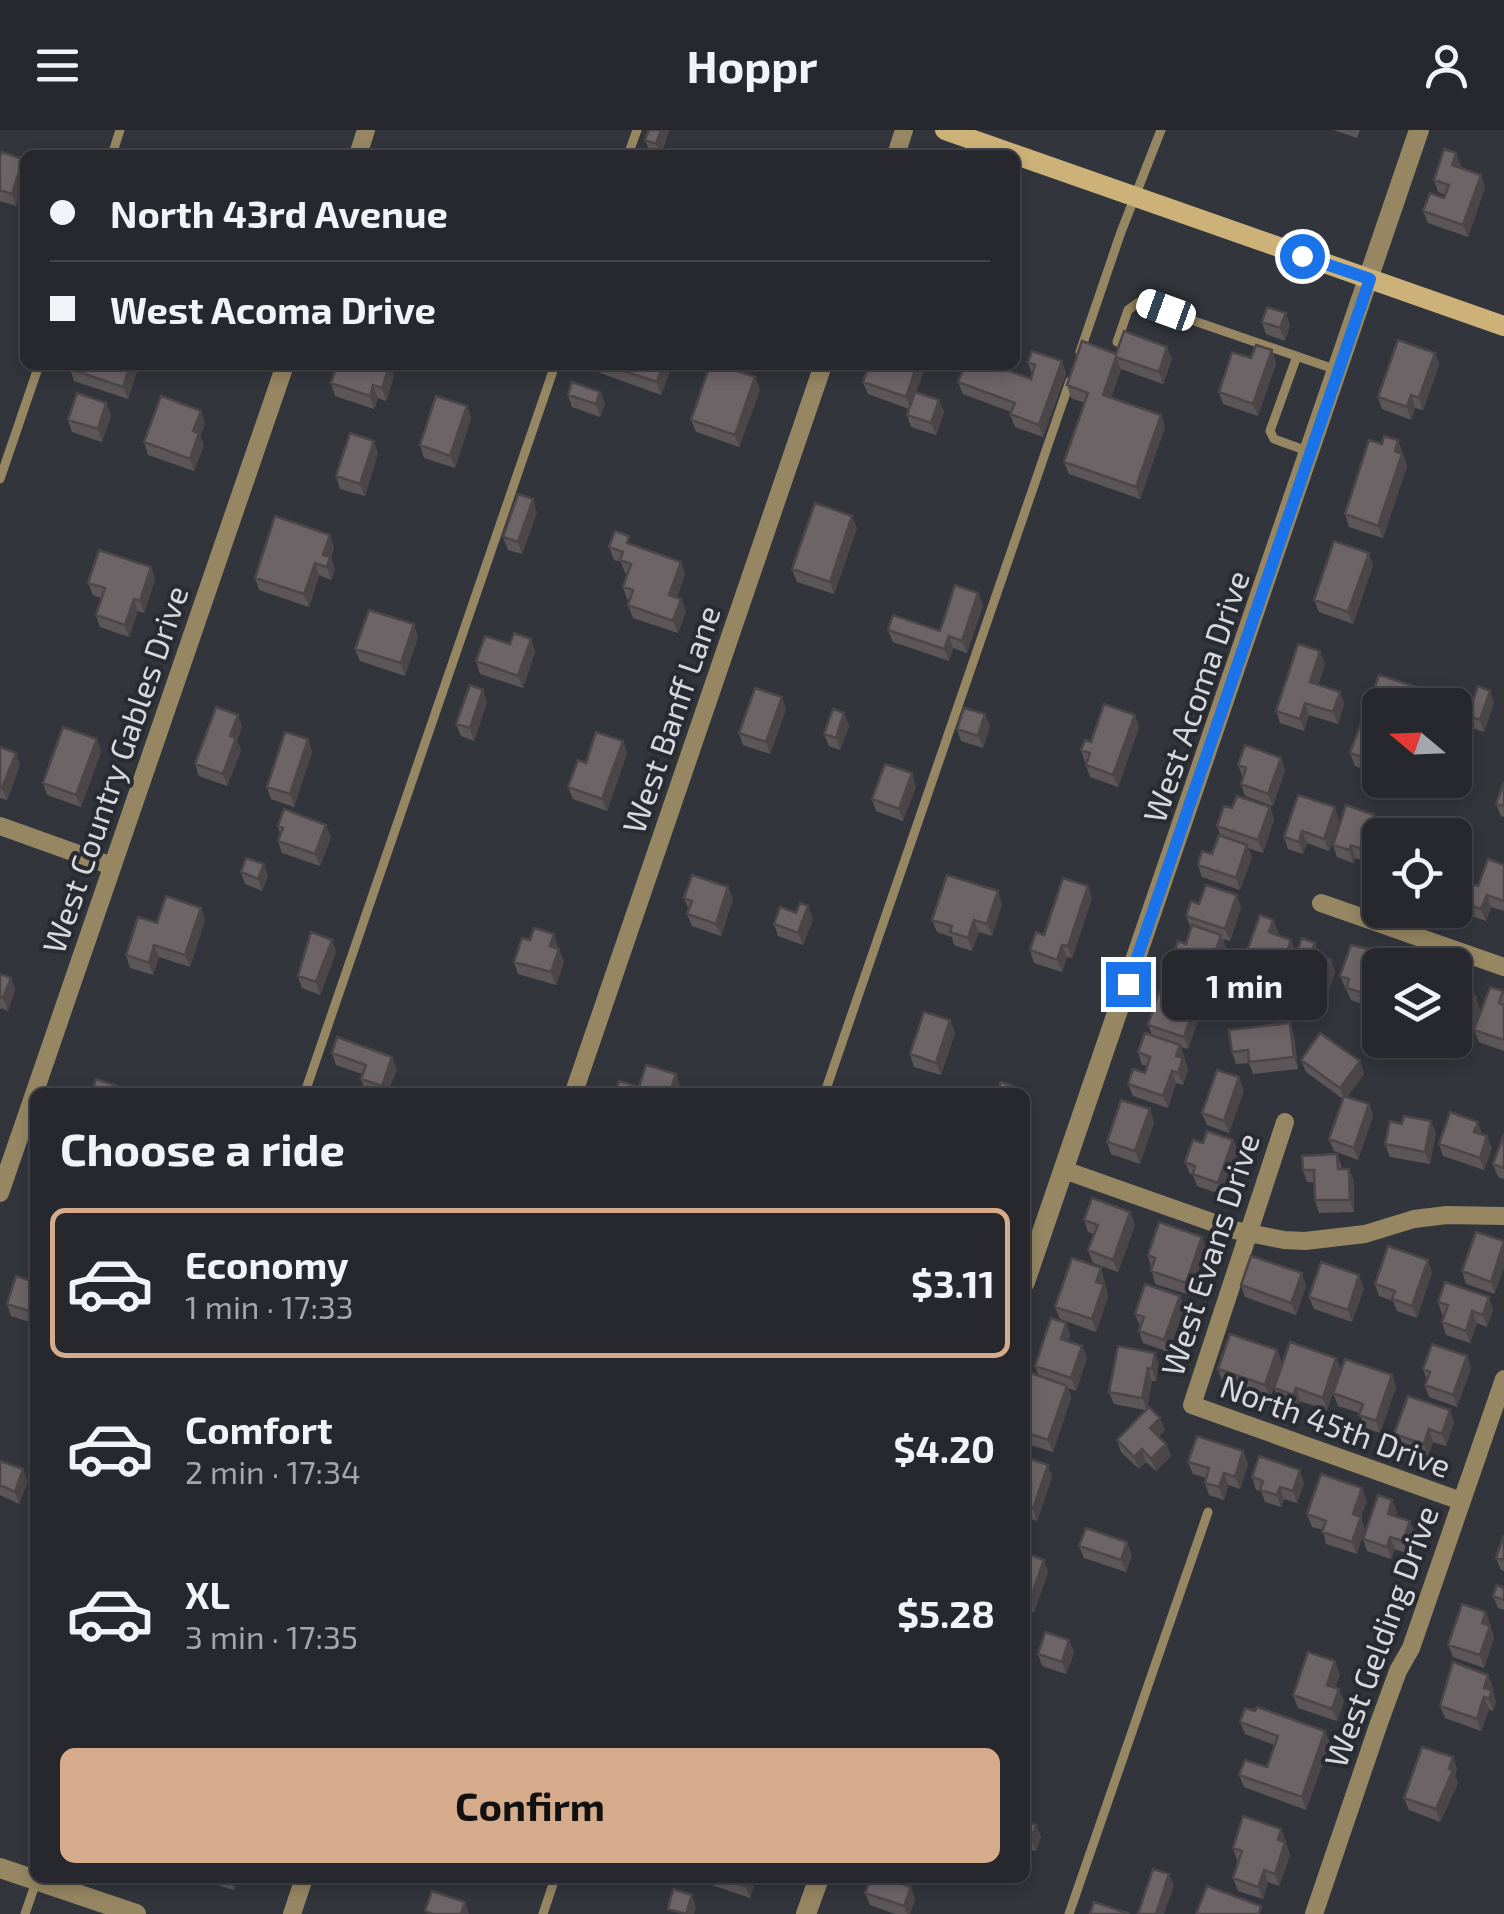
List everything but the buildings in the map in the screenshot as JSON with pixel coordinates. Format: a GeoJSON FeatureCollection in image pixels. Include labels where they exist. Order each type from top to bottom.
{"type":"FeatureCollection","features":[{"type":"Feature","properties":{"kind":"main road"},"geometry":{"type":"LineString","coordinates":[[945,130],[1002,150]]}},
{"type":"Feature","properties":{"kind":"main road"},"geometry":{"type":"LineString","coordinates":[[1020,156],[1504,326]]}},
{"type":"Feature","properties":{"kind":"street","name":"West Acoma Drive"},"geometry":{"type":"LineString","coordinates":[[1030,1268],[1420,130]]}},
{"type":"Feature","properties":{"kind":"street","name":"West Country Gables Drive"},"geometry":{"type":"LineString","coordinates":[[36,1088],[283,370]]}},
{"type":"Feature","properties":{"kind":"street","name":"West Banff Lane"},"geometry":{"type":"LineString","coordinates":[[575,1088],[822,370]]}},
{"type":"Feature","properties":{"kind":"street"},"geometry":{"type":"LineString","coordinates":[[0,826],[112,866]]}},
{"type":"Feature","properties":{"kind":"street"},"geometry":{"type":"LineString","coordinates":[[1321,903],[1504,968]]}},
{"type":"Feature","properties":{"kind":"street","name":"West Country Gables Drive"},"geometry":{"type":"LineString","coordinates":[[0,1193],[30,1105]]}},
{"type":"Feature","properties":{"kind":"street","name":"West Evans Drive"},"geometry":{"type":"LineString","coordinates":[[1192,1405],[1285,1122]]}},
{"type":"Feature","properties":{"kind":"street"},"geometry":{"type":"LineString","coordinates":[[1064,1170],[1248,1234],[1284,1240],[1334,1239],[1431,1208],[1504,1216]]}},
{"type":"Feature","properties":{"kind":"street","name":"West Gelding Drive"},"geometry":{"type":"LineString","coordinates":[[1314,1914],[1504,1378]]}},
{"type":"Feature","properties":{"kind":"street","name":"North 45th Drive"},"geometry":{"type":"LineString","coordinates":[[1192,1405],[1461,1502]]}},
{"type":"Feature","properties":{"kind":"street"},"geometry":{"type":"LineString","coordinates":[[0,1868],[30,1877]]}},
{"type":"Feature","properties":{"kind":"street"},"geometry":{"type":"LineString","coordinates":[[48,1883],[136,1914]]}},
{"type":"Feature","properties":{"kind":"street"},"geometry":{"type":"LineString","coordinates":[[292,1914],[302,1883]]}},
{"type":"Feature","properties":{"kind":"street"},"geometry":{"type":"LineString","coordinates":[[806,1914],[816,1883]]}},
{"type":"Feature","properties":{"kind":"lane"},"geometry":{"type":"LineString","coordinates":[[826,1088],[1161,130]]}},
{"type":"Feature","properties":{"kind":"lane"},"geometry":{"type":"LineString","coordinates":[[1117,342],[1128,310],[1140,302],[1338,371]]}},
{"type":"Feature","properties":{"kind":"lane"},"geometry":{"type":"LineString","coordinates":[[1296,356],[1270,435],[1310,452]]}},
{"type":"Feature","properties":{"kind":"lane"},"geometry":{"type":"LineString","coordinates":[[0,478],[37,370]]}},
{"type":"Feature","properties":{"kind":"lane"},"geometry":{"type":"LineString","coordinates":[[306,1088],[552,370]]}},
{"type":"Feature","properties":{"kind":"lane"},"geometry":{"type":"LineString","coordinates":[[1069,1914],[1208,1512]]}},
{"type":"Feature","properties":{"kind":"lane"},"geometry":{"type":"LineString","coordinates":[[25,1914],[36,1883]]}},
{"type":"Feature","properties":{"kind":"lane"},"geometry":{"type":"LineString","coordinates":[[542,1914],[553,1883]]}},
{"type":"Feature","properties":{"kind":"route"},"geometry":{"type":"LineString","coordinates":[[1128,984],[1370,279],[1302,256]]}}]}
